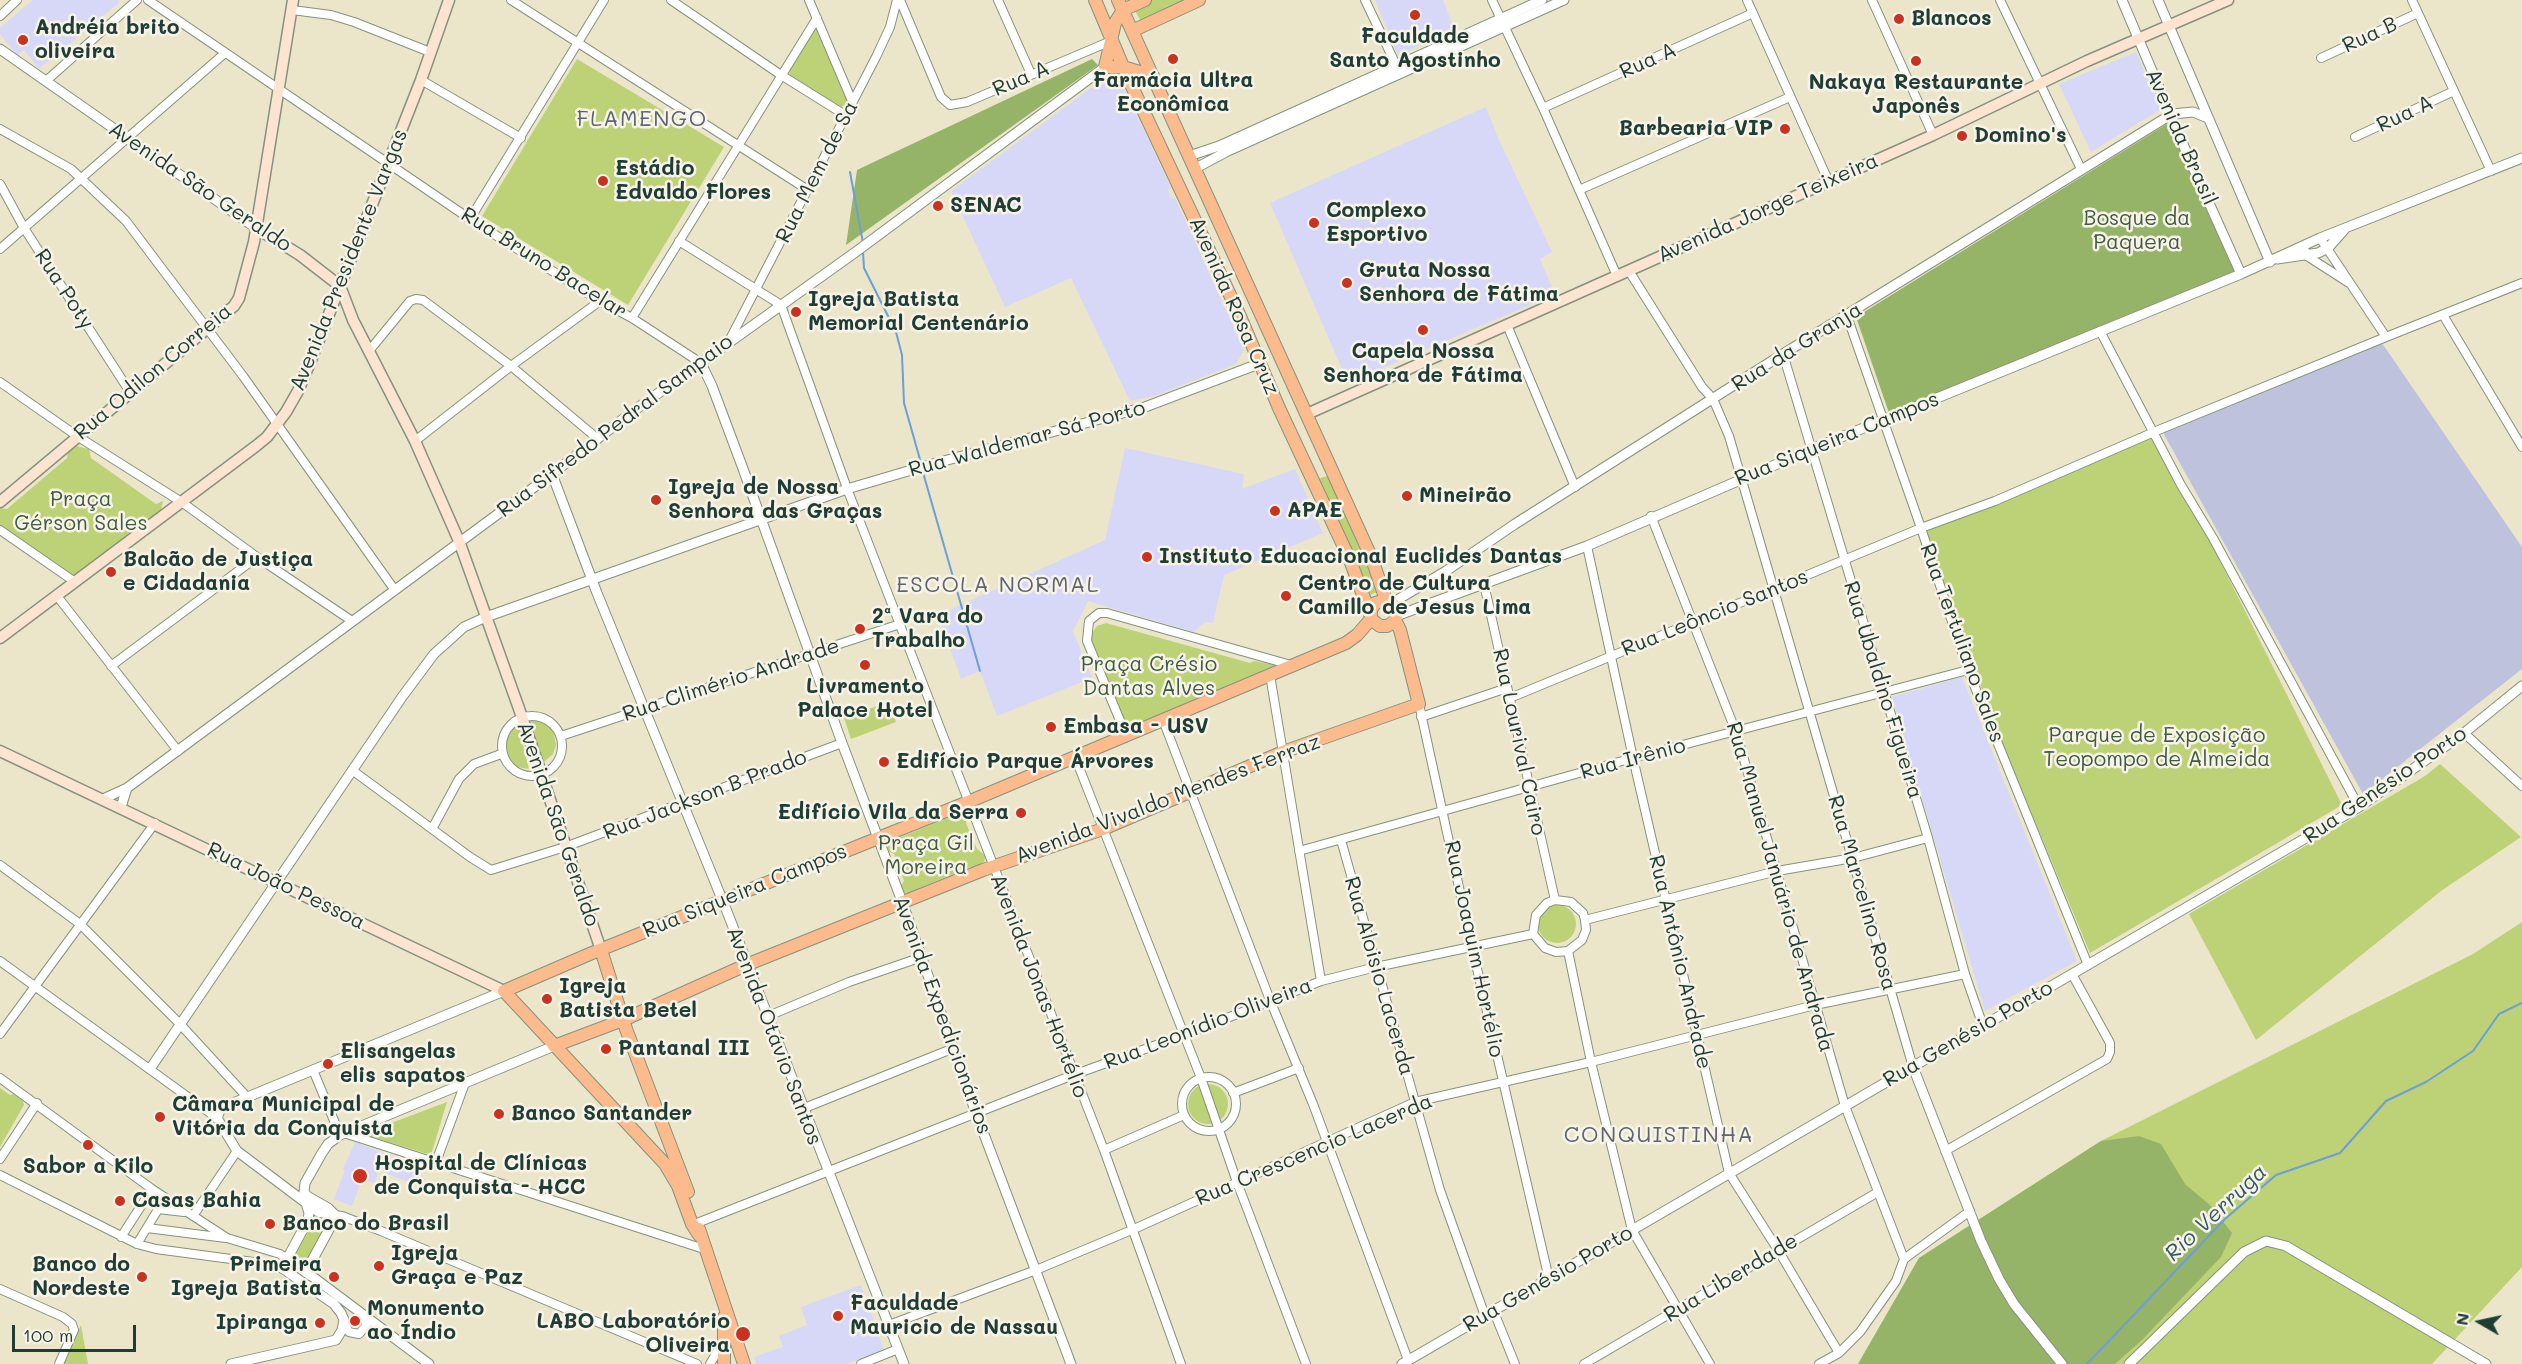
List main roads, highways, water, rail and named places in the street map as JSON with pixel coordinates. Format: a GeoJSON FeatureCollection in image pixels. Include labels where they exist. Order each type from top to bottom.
{"type":"FeatureCollection","features":[{"type":"Feature","properties":{"kind":"main road","name":"Avenida Presidente Vargas"},"geometry":{"type":"LineString","coordinates":[[0,638],[183,503],[267,437],[298,391],[421,80],[449,0]]}},
{"type":"Feature","properties":{"kind":"main road","name":"Avenida Rosa Cruz"},"geometry":{"type":"LineString","coordinates":[[1095,0],[1111,41],[1193,214],[1350,560],[1371,616]]}},
{"type":"Feature","properties":{"kind":"main road"},"geometry":{"type":"LineString","coordinates":[[1145,0],[1121,5],[1105,67],[1123,67],[1153,76]]}},
{"type":"Feature","properties":{"kind":"main road"},"geometry":{"type":"LineString","coordinates":[[1100,13],[1115,24],[1135,27],[1199,0]]}},
{"type":"Feature","properties":{"kind":"main road","name":"Avenida Jorge Teixeira"},"geometry":{"type":"LineString","coordinates":[[1307,414],[1933,135],[2039,84],[2228,0]]}},
{"type":"Feature","properties":{"kind":"main road","name":"Rua Odilon Correia"},"geometry":{"type":"LineString","coordinates":[[0,502],[226,313],[239,298],[256,228],[292,5]]}},
{"type":"Feature","properties":{"kind":"main road","name":"Avenida Rosa Cruz"},"geometry":{"type":"LineString","coordinates":[[1121,5],[1135,27],[1153,76],[1194,169],[1307,414],[1396,618]]}},
{"type":"Feature","properties":{"kind":"main road"},"geometry":{"type":"LineString","coordinates":[[1193,214],[1198,204],[1211,205]]}},
{"type":"Feature","properties":{"kind":"main road","name":"Avenida São Geraldo"},"geometry":{"type":"LineString","coordinates":[[256,228],[300,255],[340,286],[353,320],[415,441],[459,541],[522,717],[623,1020],[668,1137],[724,1306],[729,1339],[724,1364]]}},
{"type":"Feature","properties":{"kind":"main road"},"geometry":{"type":"LineString","coordinates":[[1309,473],[1316,476],[1321,475],[1326,471],[1328,462]]}},
{"type":"Feature","properties":{"kind":"main road"},"geometry":{"type":"LineString","coordinates":[[1389,602],[1375,603],[1371,616],[1376,624],[1384,626],[1396,618]]}},
{"type":"Feature","properties":{"kind":"main road","name":"Rua Siqueira Campos"},"geometry":{"type":"LineString","coordinates":[[504,991],[968,802],[1293,666],[1346,643],[1357,635],[1371,616]]}},
{"type":"Feature","properties":{"kind":"main road","name":"Rua Joaquim Hortélio"},"geometry":{"type":"LineString","coordinates":[[1396,618],[1420,710]]}},
{"type":"Feature","properties":{"kind":"main road","name":"Avenida Vivaldo Mendes Ferraz"},"geometry":{"type":"LineString","coordinates":[[554,1046],[623,1020],[747,965],[993,867],[1103,829],[1283,752],[1420,710]]}},
{"type":"Feature","properties":{"kind":"main road","name":"Rua João Pessoa"},"geometry":{"type":"LineString","coordinates":[[0,751],[504,991],[665,1164],[697,1228]]}},
{"type":"Feature","properties":{"kind":"main road"},"geometry":{"type":"LineString","coordinates":[[648,1144],[656,1132],[668,1137]]}},
{"type":"Feature","properties":{"kind":"main road","name":"Avenida São Geraldo"},"geometry":{"type":"LineString","coordinates":[[729,1339],[744,1364]]}},
{"type":"Feature","properties":{"kind":"waterway"},"geometry":{"type":"LineString","coordinates":[[850,172],[863,243]]}},
{"type":"Feature","properties":{"kind":"waterway"},"geometry":{"type":"LineString","coordinates":[[863,252],[864,268],[896,332],[902,355],[904,403],[921,463]]}},
{"type":"Feature","properties":{"kind":"waterway"},"geometry":{"type":"LineString","coordinates":[[922,469],[980,671]]}},
{"type":"Feature","properties":{"kind":"waterway","name":"Rio Verruga"},"geometry":{"type":"LineString","coordinates":[[2087,1364],[2225,1219],[2276,1175],[2340,1153],[2386,1101],[2426,1082],[2473,1051],[2499,1014],[2522,1003]]}},
{"type":"Feature","properties":{"kind":"place","name":"Faculdade Santo Agostinho"},"geometry":{"type":"Point","coordinates":[1415,15]}},
{"type":"Feature","properties":{"kind":"place","name":"Blancos"},"geometry":{"type":"Point","coordinates":[1899,19]}},
{"type":"Feature","properties":{"kind":"place","name":"Andréia brito oliveira"},"geometry":{"type":"Point","coordinates":[23,40]}},
{"type":"Feature","properties":{"kind":"place","name":"Farmácia Ultra Econômica"},"geometry":{"type":"Point","coordinates":[1173,59]}},
{"type":"Feature","properties":{"kind":"place","name":"Nakaya Restaurante Japonês"},"geometry":{"type":"Point","coordinates":[1916,61]}},
{"type":"Feature","properties":{"kind":"place","name":"Barbearia VIP"},"geometry":{"type":"Point","coordinates":[1785,129]}},
{"type":"Feature","properties":{"kind":"place","name":"Domino's"},"geometry":{"type":"Point","coordinates":[1962,136]}},
{"type":"Feature","properties":{"kind":"place","name":"Estádio Edvaldo Flores"},"geometry":{"type":"Point","coordinates":[603,181]}},
{"type":"Feature","properties":{"kind":"place","name":"SENAC"},"geometry":{"type":"Point","coordinates":[938,206]}},
{"type":"Feature","properties":{"kind":"place","name":"Complexo Esportivo"},"geometry":{"type":"Point","coordinates":[1314,223]}},
{"type":"Feature","properties":{"kind":"place","name":"Gruta Nossa Senhora de Fátima"},"geometry":{"type":"Point","coordinates":[1347,283]}},
{"type":"Feature","properties":{"kind":"place","name":"Igreja Batista Memorial Centenário"},"geometry":{"type":"Point","coordinates":[796,312]}},
{"type":"Feature","properties":{"kind":"place","name":"Capela Nossa Senhora de Fátima"},"geometry":{"type":"Point","coordinates":[1423,330]}},
{"type":"Feature","properties":{"kind":"place","name":"Mineirão"},"geometry":{"type":"Point","coordinates":[1407,496]}},
{"type":"Feature","properties":{"kind":"place","name":"Igreja de Nossa Senhora das Graças"},"geometry":{"type":"Point","coordinates":[656,500]}},
{"type":"Feature","properties":{"kind":"place","name":"APAE"},"geometry":{"type":"Point","coordinates":[1275,511]}},
{"type":"Feature","properties":{"kind":"place","name":"Instituto Educacional Euclides Dantas"},"geometry":{"type":"Point","coordinates":[1147,557]}},
{"type":"Feature","properties":{"kind":"place","name":"Balcão de Justiça e Cidadania"},"geometry":{"type":"Point","coordinates":[111,572]}},
{"type":"Feature","properties":{"kind":"place","name":"Centro de Cultura Camillo de Jesus Lima"},"geometry":{"type":"Point","coordinates":[1286,596]}},
{"type":"Feature","properties":{"kind":"place","name":"2ª Vara do Trabalho"},"geometry":{"type":"Point","coordinates":[860,629]}},
{"type":"Feature","properties":{"kind":"place","name":"Livramento Palace Hotel"},"geometry":{"type":"Point","coordinates":[865,665]}},
{"type":"Feature","properties":{"kind":"place","name":"Embasa - USV"},"geometry":{"type":"Point","coordinates":[1051,727]}},
{"type":"Feature","properties":{"kind":"place","name":"Edifício Parque Árvores"},"geometry":{"type":"Point","coordinates":[884,762]}},
{"type":"Feature","properties":{"kind":"place","name":"Edifício Vila da Serra"},"geometry":{"type":"Point","coordinates":[1021,813]}},
{"type":"Feature","properties":{"kind":"place","name":"Igreja Batista Betel"},"geometry":{"type":"Point","coordinates":[547,999]}},
{"type":"Feature","properties":{"kind":"place","name":"Pantanal III"},"geometry":{"type":"Point","coordinates":[606,1049]}},
{"type":"Feature","properties":{"kind":"place","name":"Elisangelas elis sapatos"},"geometry":{"type":"Point","coordinates":[328,1064]}},
{"type":"Feature","properties":{"kind":"place","name":"Banco Santander"},"geometry":{"type":"Point","coordinates":[499,1114]}},
{"type":"Feature","properties":{"kind":"place","name":"Câmara Municipal de Vitória da Conquista"},"geometry":{"type":"Point","coordinates":[160,1117]}},
{"type":"Feature","properties":{"kind":"place","name":"Sabor a Kilo"},"geometry":{"type":"Point","coordinates":[88,1145]}},
{"type":"Feature","properties":{"kind":"place","name":"Hospital de Clínicas de Conquista - HCC"},"geometry":{"type":"Point","coordinates":[360,1176]}},
{"type":"Feature","properties":{"kind":"place","name":"Casas Bahia"},"geometry":{"type":"Point","coordinates":[120,1201]}},
{"type":"Feature","properties":{"kind":"place","name":"Banco do Brasil"},"geometry":{"type":"Point","coordinates":[270,1224]}},
{"type":"Feature","properties":{"kind":"place","name":"Igreja Graça e Paz"},"geometry":{"type":"Point","coordinates":[379,1266]}},
{"type":"Feature","properties":{"kind":"place","name":"Banco do Nordeste"},"geometry":{"type":"Point","coordinates":[142,1277]}},
{"type":"Feature","properties":{"kind":"place","name":"Primeira Igreja Batista"},"geometry":{"type":"Point","coordinates":[334,1277]}},
{"type":"Feature","properties":{"kind":"place","name":"Faculdade Mauricio de Nassau"},"geometry":{"type":"Point","coordinates":[838,1316]}},
{"type":"Feature","properties":{"kind":"place","name":"Monumento ao Índio"},"geometry":{"type":"Point","coordinates":[355,1321]}},
{"type":"Feature","properties":{"kind":"place","name":"Ipiranga"},"geometry":{"type":"Point","coordinates":[320,1323]}},
{"type":"Feature","properties":{"kind":"place","name":"LABO Laboratório Oliveira"},"geometry":{"type":"Point","coordinates":[743,1334]}},
{"type":"Feature","properties":{"kind":"district","name":"FLAMENGO"},"geometry":{"type":"Point","coordinates":[642,119]}},
{"type":"Feature","properties":{"kind":"district","name":"ESCOLA NORMAL"},"geometry":{"type":"Point","coordinates":[998,585]}},
{"type":"Feature","properties":{"kind":"district","name":"CONQUISTINHA"},"geometry":{"type":"Point","coordinates":[1659,1135]}},
{"type":"Feature","properties":{"kind":"park label","name":"Bosque da Paquera"},"geometry":{"type":"Point","coordinates":[2137,231]}},
{"type":"Feature","properties":{"kind":"park label","name":"Praça Gérson Sales"},"geometry":{"type":"Point","coordinates":[81,512]}},
{"type":"Feature","properties":{"kind":"park label","name":"Praça Crésio Dantas Alves"},"geometry":{"type":"Point","coordinates":[1149,677]}},
{"type":"Feature","properties":{"kind":"park label","name":"Parque de Exposição Teopompo de Almeida"},"geometry":{"type":"Point","coordinates":[2157,748]}},
{"type":"Feature","properties":{"kind":"park label","name":"Praça Gil Moreira"},"geometry":{"type":"Point","coordinates":[926,856]}}]}
